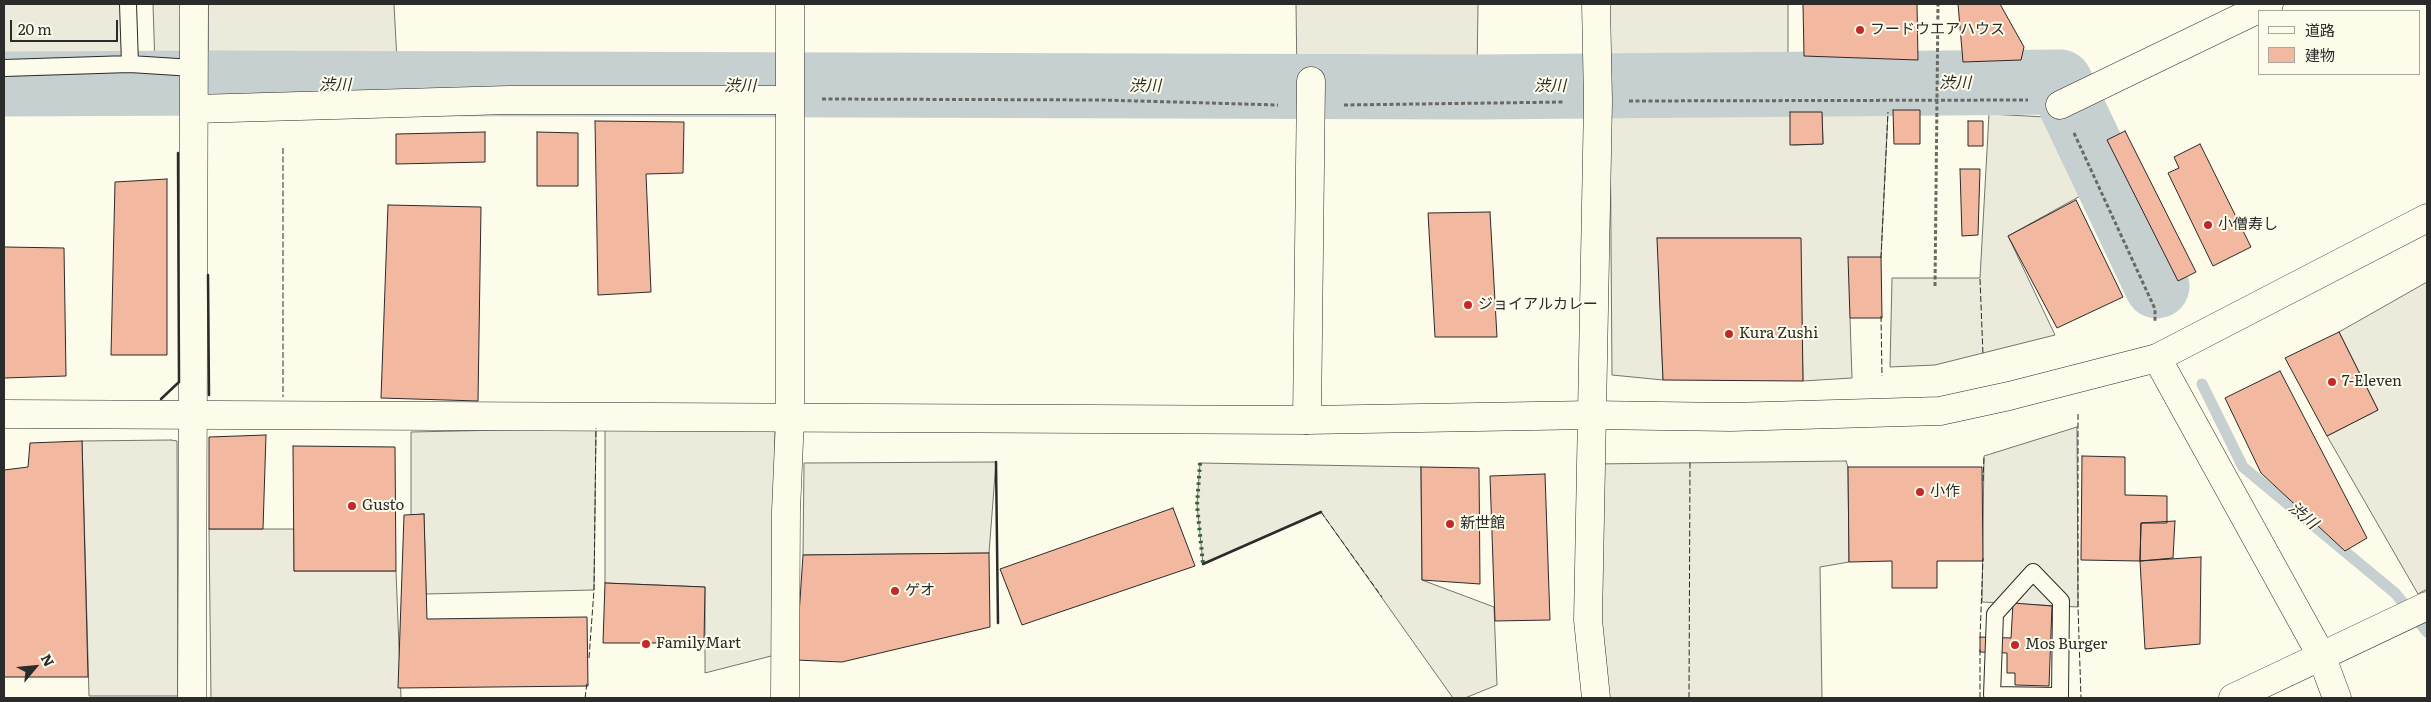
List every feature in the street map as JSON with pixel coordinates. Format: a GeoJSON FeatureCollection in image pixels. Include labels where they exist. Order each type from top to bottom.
{"type":"FeatureCollection","features":[{"type":"Feature","properties":{"kind":"street"},"geometry":{"type":"LineString","coordinates":[[192,698],[194,4]]}},
{"type":"Feature","properties":{"kind":"street"},"geometry":{"type":"LineString","coordinates":[[785,698],[786,511],[790,418],[790,4]]}},
{"type":"Feature","properties":{"kind":"street"},"geometry":{"type":"LineString","coordinates":[[1596,4],[1598,92],[1588,620],[1596,698]]}},
{"type":"Feature","properties":{"kind":"street"},"geometry":{"type":"LineString","coordinates":[[2067,101],[2267,4]]}},
{"type":"Feature","properties":{"kind":"street"},"geometry":{"type":"LineString","coordinates":[[195,104],[509,100],[789,89]]}},
{"type":"Feature","properties":{"kind":"street"},"geometry":{"type":"LineString","coordinates":[[1307,420],[1310,95]]}},
{"type":"Feature","properties":{"kind":"street"},"geometry":{"type":"LineString","coordinates":[[4,414],[1307,420],[1591,415],[1731,416],[1940,410],[2009,396],[2157,358],[2427,218]]}},
{"type":"Feature","properties":{"kind":"street"},"geometry":{"type":"LineString","coordinates":[[2157,358],[2320,655],[2337,698]]}},
{"type":"Feature","properties":{"kind":"street"},"geometry":{"type":"LineString","coordinates":[[2233,698],[2320,655],[2427,606]]}},
{"type":"Feature","properties":{"kind":"lane"},"geometry":{"type":"LineString","coordinates":[[128,4],[130,64]]}},
{"type":"Feature","properties":{"kind":"lane"},"geometry":{"type":"LineString","coordinates":[[4,68],[130,64],[194,70]]}},
{"type":"Feature","properties":{"kind":"lane"},"geometry":{"type":"LineString","coordinates":[[2033,572],[2061,601],[2060,696],[1992,695],[1995,614],[2033,572]]}},
{"type":"Feature","properties":{"kind":"path"},"geometry":{"type":"LineString","coordinates":[[1935,286],[1936,100],[1939,69],[1938,4]]}},
{"type":"Feature","properties":{"kind":"path"},"geometry":{"type":"LineString","coordinates":[[789,89],[1064,100],[1598,92],[1936,100],[2067,101],[2155,308],[2157,358]]}},
{"type":"Feature","properties":{"kind":"shaded area"},"geometry":{"type":"Polygon","coordinates":[[[4,4],[129,4],[130,64],[4,65],[4,4]]]}},
{"type":"Feature","properties":{"kind":"shaded area"},"geometry":{"type":"Polygon","coordinates":[[[153,4],[194,4],[193,68],[155,67],[153,4]]]}},
{"type":"Feature","properties":{"kind":"shaded area"},"geometry":{"type":"Polygon","coordinates":[[[208,4],[394,4],[397,61],[208,65],[208,4]]]}},
{"type":"Feature","properties":{"kind":"shaded area"},"geometry":{"type":"Polygon","coordinates":[[[1296,4],[1478,4],[1477,73],[1297,77],[1296,4]]]}},
{"type":"Feature","properties":{"kind":"shaded area"},"geometry":{"type":"Polygon","coordinates":[[[1606,4],[1788,4],[1788,75],[1768,78],[1608,69],[1606,4]]]}},
{"type":"Feature","properties":{"kind":"shaded area"},"geometry":{"type":"Polygon","coordinates":[[[1610,109],[1790,112],[1793,145],[1823,144],[1822,112],[1888,112],[1881,257],[1850,318],[1852,378],[1803,381],[1800,238],[1658,238],[1663,380],[1612,375],[1610,109]]]}},
{"type":"Feature","properties":{"kind":"shaded area"},"geometry":{"type":"Polygon","coordinates":[[[1989,114],[2046,117],[2082,195],[2008,236],[2055,335],[1935,365],[1890,367],[1892,278],[1980,278],[1989,114]]]}},
{"type":"Feature","properties":{"kind":"shaded area"},"geometry":{"type":"Polygon","coordinates":[[[2427,282],[2427,589],[2418,594],[2327,436],[2378,410],[2339,332],[2427,282]]]}},
{"type":"Feature","properties":{"kind":"shaded area"},"geometry":{"type":"Polygon","coordinates":[[[775,427],[775,655],[705,673],[705,587],[605,583],[605,428],[775,427]]]}},
{"type":"Feature","properties":{"kind":"shaded area"},"geometry":{"type":"Polygon","coordinates":[[[2077,427],[2078,607],[1982,602],[1984,456],[2077,427]]]}},
{"type":"Feature","properties":{"kind":"shaded area"},"geometry":{"type":"Polygon","coordinates":[[[596,428],[594,590],[426,594],[424,514],[411,515],[411,432],[596,428]]]}},
{"type":"Feature","properties":{"kind":"shaded area"},"geometry":{"type":"Polygon","coordinates":[[[82,441],[177,441],[178,696],[89,696],[82,441]]]}},
{"type":"Feature","properties":{"kind":"shaded area"},"geometry":{"type":"Polygon","coordinates":[[[1846,461],[1848,467],[1849,562],[1820,567],[1822,698],[1598,698],[1592,464],[1846,461]]]}},
{"type":"Feature","properties":{"kind":"shaded area"},"geometry":{"type":"Polygon","coordinates":[[[996,462],[989,553],[803,555],[804,463],[996,462]]]}},
{"type":"Feature","properties":{"kind":"shaded area"},"geometry":{"type":"Polygon","coordinates":[[[1200,463],[1421,467],[1422,580],[1494,607],[1497,685],[1465,698],[1453,698],[1321,512],[1203,564],[1197,505],[1200,463]]]}},
{"type":"Feature","properties":{"kind":"shaded area"},"geometry":{"type":"Polygon","coordinates":[[[209,529],[294,529],[294,571],[396,571],[401,698],[211,698],[209,529]]]}},
{"type":"Feature","properties":{"kind":"building","name":"フードウエアハウス"},"geometry":{"type":"Polygon","coordinates":[[[1803,4],[1917,4],[1918,60],[1804,56],[1803,4]]]}},
{"type":"Feature","properties":{"kind":"building"},"geometry":{"type":"Polygon","coordinates":[[[1958,4],[2000,4],[2024,47],[2021,60],[1963,62],[1958,4]]]}},
{"type":"Feature","properties":{"kind":"building"},"geometry":{"type":"Polygon","coordinates":[[[1893,110],[1920,110],[1920,144],[1894,144],[1893,110]]]}},
{"type":"Feature","properties":{"kind":"building"},"geometry":{"type":"Polygon","coordinates":[[[1790,112],[1822,112],[1823,144],[1790,145],[1790,112]]]}},
{"type":"Feature","properties":{"kind":"building"},"geometry":{"type":"Polygon","coordinates":[[[595,121],[684,122],[683,173],[646,174],[651,292],[598,295],[595,121]]]}},
{"type":"Feature","properties":{"kind":"building"},"geometry":{"type":"Polygon","coordinates":[[[1968,121],[1983,121],[1983,146],[1968,146],[1968,121]]]}},
{"type":"Feature","properties":{"kind":"building"},"geometry":{"type":"Polygon","coordinates":[[[2125,131],[2196,272],[2178,281],[2107,140],[2125,131]]]}},
{"type":"Feature","properties":{"kind":"building"},"geometry":{"type":"Polygon","coordinates":[[[485,132],[485,162],[396,164],[396,134],[485,132]]]}},
{"type":"Feature","properties":{"kind":"building"},"geometry":{"type":"Polygon","coordinates":[[[537,132],[578,133],[578,186],[537,186],[537,132]]]}},
{"type":"Feature","properties":{"kind":"building"},"geometry":{"type":"Polygon","coordinates":[[[2200,144],[2251,247],[2213,266],[2168,173],[2179,168],[2174,157],[2200,144]]]}},
{"type":"Feature","properties":{"kind":"building"},"geometry":{"type":"Polygon","coordinates":[[[1960,169],[1980,169],[1978,235],[1962,236],[1960,169]]]}},
{"type":"Feature","properties":{"kind":"building"},"geometry":{"type":"Polygon","coordinates":[[[167,179],[167,355],[111,355],[115,182],[167,179]]]}},
{"type":"Feature","properties":{"kind":"building"},"geometry":{"type":"Polygon","coordinates":[[[2076,200],[2123,297],[2057,328],[2008,236],[2076,200]]]}},
{"type":"Feature","properties":{"kind":"building"},"geometry":{"type":"Polygon","coordinates":[[[388,205],[481,207],[478,401],[381,398],[388,205]]]}},
{"type":"Feature","properties":{"kind":"building"},"geometry":{"type":"Polygon","coordinates":[[[1490,212],[1497,337],[1435,337],[1428,213],[1490,212]]]}},
{"type":"Feature","properties":{"kind":"building"},"geometry":{"type":"Polygon","coordinates":[[[1657,238],[1801,238],[1803,381],[1663,380],[1657,238]]]}},
{"type":"Feature","properties":{"kind":"building"},"geometry":{"type":"Polygon","coordinates":[[[4,247],[64,248],[66,376],[4,378],[4,247]]]}},
{"type":"Feature","properties":{"kind":"building"},"geometry":{"type":"Polygon","coordinates":[[[1848,257],[1881,257],[1882,318],[1850,318],[1848,257]]]}},
{"type":"Feature","properties":{"kind":"building"},"geometry":{"type":"Polygon","coordinates":[[[2339,332],[2378,410],[2327,436],[2285,358],[2339,332]]]}},
{"type":"Feature","properties":{"kind":"building"},"geometry":{"type":"Polygon","coordinates":[[[2280,371],[2367,538],[2345,551],[2261,473],[2225,398],[2280,371]]]}},
{"type":"Feature","properties":{"kind":"building"},"geometry":{"type":"Polygon","coordinates":[[[266,435],[263,529],[209,529],[209,437],[266,435]]]}},
{"type":"Feature","properties":{"kind":"building"},"geometry":{"type":"Polygon","coordinates":[[[82,441],[88,677],[4,677],[4,470],[28,467],[30,443],[82,441]]]}},
{"type":"Feature","properties":{"kind":"building"},"geometry":{"type":"Polygon","coordinates":[[[293,446],[395,447],[396,571],[294,571],[293,446]]]}},
{"type":"Feature","properties":{"kind":"building"},"geometry":{"type":"Polygon","coordinates":[[[2082,456],[2125,457],[2125,495],[2167,496],[2167,523],[2141,523],[2140,561],[2081,560],[2082,456]]]}},
{"type":"Feature","properties":{"kind":"building","name":"新世館"},"geometry":{"type":"Polygon","coordinates":[[[1421,467],[1479,468],[1480,584],[1422,580],[1421,467]]]}},
{"type":"Feature","properties":{"kind":"building"},"geometry":{"type":"Polygon","coordinates":[[[1848,467],[1982,467],[1983,561],[1937,561],[1937,588],[1892,588],[1892,561],[1849,562],[1848,467]]]}},
{"type":"Feature","properties":{"kind":"building"},"geometry":{"type":"Polygon","coordinates":[[[1545,474],[1550,620],[1495,621],[1490,476],[1545,474]]]}},
{"type":"Feature","properties":{"kind":"building"},"geometry":{"type":"Polygon","coordinates":[[[1173,508],[1195,566],[1022,625],[1000,569],[1173,508]]]}},
{"type":"Feature","properties":{"kind":"building"},"geometry":{"type":"Polygon","coordinates":[[[424,514],[427,619],[587,617],[588,686],[398,688],[404,515],[424,514]]]}},
{"type":"Feature","properties":{"kind":"building"},"geometry":{"type":"Polygon","coordinates":[[[2175,521],[2173,558],[2140,561],[2141,523],[2175,521]]]}},
{"type":"Feature","properties":{"kind":"building","name":"ゲオ"},"geometry":{"type":"Polygon","coordinates":[[[989,553],[990,627],[842,662],[796,660],[803,555],[989,553]]]}},
{"type":"Feature","properties":{"kind":"building"},"geometry":{"type":"Polygon","coordinates":[[[2201,557],[2200,644],[2145,649],[2140,561],[2201,557]]]}},
{"type":"Feature","properties":{"kind":"building"},"geometry":{"type":"Polygon","coordinates":[[[605,583],[705,587],[704,643],[603,643],[605,583]]]}},
{"type":"Feature","properties":{"kind":"building","name":"Mos Burger"},"geometry":{"type":"Polygon","coordinates":[[[2013,603],[2052,606],[2049,686],[2015,685],[2015,673],[2007,673],[2007,653],[1980,652],[1980,637],[2011,638],[2013,603]]]}},
{"type":"Feature","properties":{"kind":"waterway","name":"渋川"},"geometry":{"type":"LineString","coordinates":[[4,84],[1476,87],[2060,82],[2157,286]]}},
{"type":"Feature","properties":{"kind":"waterway","name":"渋川"},"geometry":{"type":"LineString","coordinates":[[2202,384],[2243,467],[2395,593],[2427,632]]}},
{"type":"Feature","properties":{"kind":"hedge"},"geometry":{"type":"LineString","coordinates":[[1200,463],[1197,505],[1203,564]]}},
{"type":"Feature","properties":{"kind":"fence"},"geometry":{"type":"LineString","coordinates":[[1881,258],[1888,112]]}},
{"type":"Feature","properties":{"kind":"fence"},"geometry":{"type":"LineString","coordinates":[[283,148],[283,397]]}},
{"type":"Feature","properties":{"kind":"fence"},"geometry":{"type":"LineString","coordinates":[[1980,279],[1983,355]]}},
{"type":"Feature","properties":{"kind":"fence"},"geometry":{"type":"LineString","coordinates":[[1881,316],[1882,376]]}},
{"type":"Feature","properties":{"kind":"fence"},"geometry":{"type":"LineString","coordinates":[[2078,414],[2078,607],[2081,698]]}},
{"type":"Feature","properties":{"kind":"fence"},"geometry":{"type":"LineString","coordinates":[[589,658],[594,590],[596,428]]}},
{"type":"Feature","properties":{"kind":"fence"},"geometry":{"type":"LineString","coordinates":[[1983,481],[1984,456]]}},
{"type":"Feature","properties":{"kind":"fence"},"geometry":{"type":"LineString","coordinates":[[1689,698],[1690,462]]}},
{"type":"Feature","properties":{"kind":"fence"},"geometry":{"type":"LineString","coordinates":[[1321,512],[1382,597]]}},
{"type":"Feature","properties":{"kind":"fence"},"geometry":{"type":"LineString","coordinates":[[1980,638],[1983,558]]}},
{"type":"Feature","properties":{"kind":"fence"},"geometry":{"type":"LineString","coordinates":[[1980,648],[1980,698]]}},
{"type":"Feature","properties":{"kind":"fence"},"geometry":{"type":"LineString","coordinates":[[585,698],[587,683]]}},
{"type":"Feature","properties":{"kind":"wall"},"geometry":{"type":"LineString","coordinates":[[161,399],[179,382],[178,153]]}},
{"type":"Feature","properties":{"kind":"wall"},"geometry":{"type":"LineString","coordinates":[[208,275],[209,395]]}},
{"type":"Feature","properties":{"kind":"wall"},"geometry":{"type":"LineString","coordinates":[[996,462],[998,623]]}},
{"type":"Feature","properties":{"kind":"wall"},"geometry":{"type":"LineString","coordinates":[[1203,564],[1321,512]]}},
{"type":"Feature","properties":{"kind":"place","name":"フードウエアハウス"},"geometry":{"type":"Point","coordinates":[1860,30]}},
{"type":"Feature","properties":{"kind":"place","name":"小僧寿し"},"geometry":{"type":"Point","coordinates":[2208,225]}},
{"type":"Feature","properties":{"kind":"place","name":"ジョイアルカレー"},"geometry":{"type":"Point","coordinates":[1468,305]}},
{"type":"Feature","properties":{"kind":"place","name":"Kura Zushi"},"geometry":{"type":"Point","coordinates":[1729,334]}},
{"type":"Feature","properties":{"kind":"place","name":"7-Eleven"},"geometry":{"type":"Point","coordinates":[2332,382]}},
{"type":"Feature","properties":{"kind":"place","name":"小作"},"geometry":{"type":"Point","coordinates":[1920,492]}},
{"type":"Feature","properties":{"kind":"place","name":"Gusto"},"geometry":{"type":"Point","coordinates":[352,506]}},
{"type":"Feature","properties":{"kind":"place","name":"新世館"},"geometry":{"type":"Point","coordinates":[1450,524]}},
{"type":"Feature","properties":{"kind":"place","name":"ゲオ"},"geometry":{"type":"Point","coordinates":[895,591]}},
{"type":"Feature","properties":{"kind":"place","name":"FamilyMart"},"geometry":{"type":"Point","coordinates":[646,644]}},
{"type":"Feature","properties":{"kind":"place","name":"Mos Burger"},"geometry":{"type":"Point","coordinates":[2015,645]}}]}
